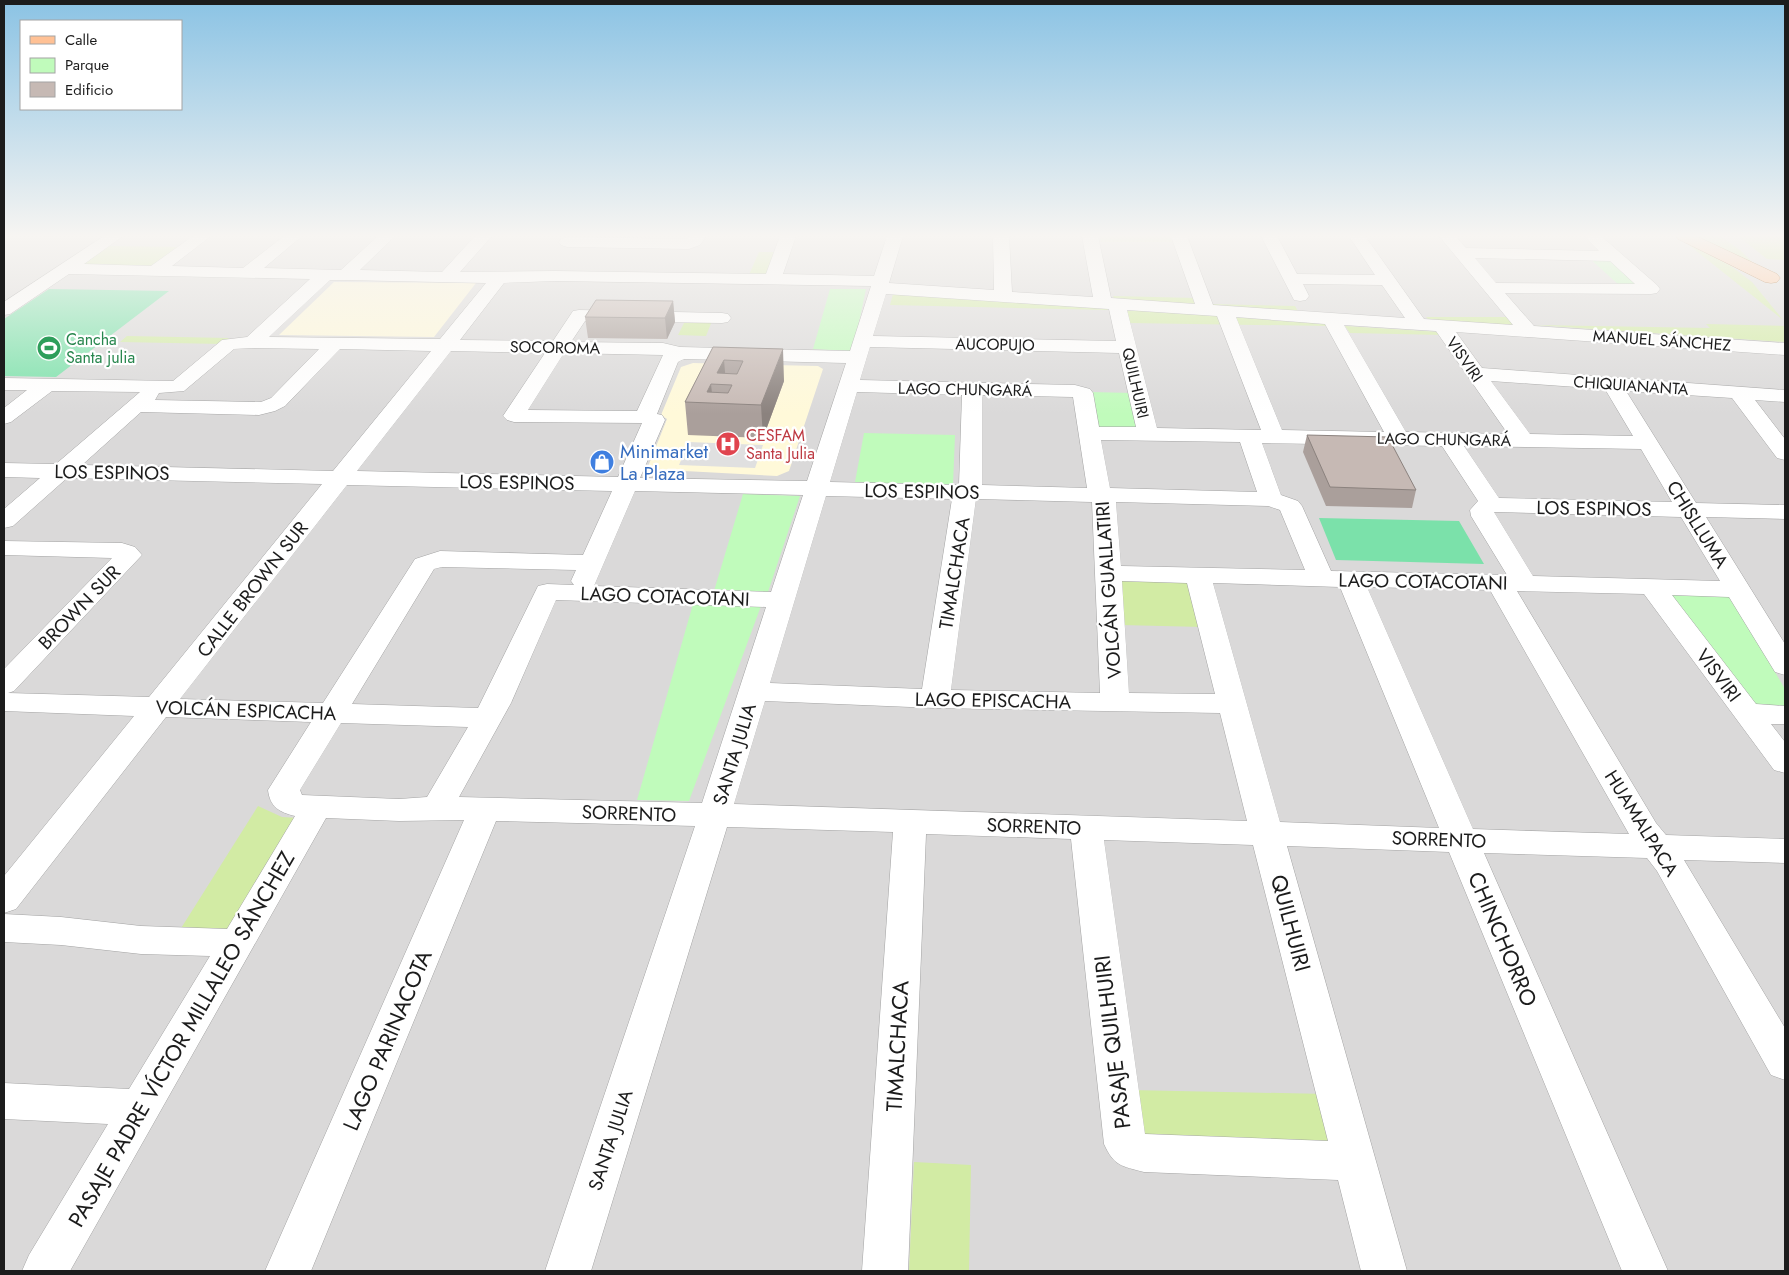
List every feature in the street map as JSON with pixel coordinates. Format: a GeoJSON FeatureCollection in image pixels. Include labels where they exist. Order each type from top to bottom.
{"type":"FeatureCollection","features":[{"type":"Feature","properties":{"kind":"street"},"geometry":{"type":"LineString","coordinates":[[4,310],[26,296]]}},
{"type":"Feature","properties":{"kind":"street"},"geometry":{"type":"LineString","coordinates":[[4,384],[172,388],[181,385],[228,344],[252,342],[303,296]]}},
{"type":"Feature","properties":{"kind":"street","name":"CALLE BROWN SUR"},"geometry":{"type":"LineString","coordinates":[[4,900],[486,296]]}},
{"type":"Feature","properties":{"kind":"street","name":"MANUEL SÁNCHEZ"},"geometry":{"type":"LineString","coordinates":[[711,296],[730,299],[738,296]]}},
{"type":"Feature","properties":{"kind":"street","name":"SANTA JULIA"},"geometry":{"type":"LineString","coordinates":[[568,1271],[715,815],[876,296]]}},
{"type":"Feature","properties":{"kind":"street","name":"MANUEL SÁNCHEZ"},"geometry":{"type":"LineString","coordinates":[[998,296],[1785,349]]}},
{"type":"Feature","properties":{"kind":"street","name":"QUILHUIRI"},"geometry":{"type":"LineString","coordinates":[[1108,296],[1127,347],[1148,434]]}},
{"type":"Feature","properties":{"kind":"street"},"geometry":{"type":"LineString","coordinates":[[1208,296],[1274,436]]}},
{"type":"Feature","properties":{"kind":"street"},"geometry":{"type":"LineString","coordinates":[[1300,296],[1312,317]]}},
{"type":"Feature","properties":{"kind":"street"},"geometry":{"type":"LineString","coordinates":[[1399,296],[1418,324]]}},
{"type":"Feature","properties":{"kind":"street"},"geometry":{"type":"LineString","coordinates":[[1497,296],[1528,331]]}},
{"type":"Feature","properties":{"kind":"street"},"geometry":{"type":"LineString","coordinates":[[578,594],[654,421],[644,417],[514,416],[578,315],[730,299],[709,353]]}},
{"type":"Feature","properties":{"kind":"street"},"geometry":{"type":"LineString","coordinates":[[1331,318],[1398,438]]}},
{"type":"Feature","properties":{"kind":"street","name":"VISVIRI"},"geometry":{"type":"LineString","coordinates":[[1442,326],[1524,441]]}},
{"type":"Feature","properties":{"kind":"street","name":"SOCOROMA"},"geometry":{"type":"LineString","coordinates":[[252,342],[668,350],[680,353],[860,349]]}},
{"type":"Feature","properties":{"kind":"street"},"geometry":{"type":"LineString","coordinates":[[136,406],[259,409],[268,407],[278,402],[335,343]]}},
{"type":"Feature","properties":{"kind":"street","name":"AUCOPUJO"},"geometry":{"type":"LineString","coordinates":[[860,349],[1127,347]]}},
{"type":"Feature","properties":{"kind":"street"},"geometry":{"type":"LineString","coordinates":[[644,417],[670,359],[680,353]]}},
{"type":"Feature","properties":{"kind":"street","name":"CHIQUIANANTA"},"geometry":{"type":"LineString","coordinates":[[1476,374],[1785,396]]}},
{"type":"Feature","properties":{"kind":"street","name":"CHISLLUMA"},"geometry":{"type":"LineString","coordinates":[[1611,383],[1785,666]]}},
{"type":"Feature","properties":{"kind":"street"},"geometry":{"type":"LineString","coordinates":[[4,418],[47,385]]}},
{"type":"Feature","properties":{"kind":"street","name":"LAGO CHUNGARÁ"},"geometry":{"type":"LineString","coordinates":[[849,386],[1081,392]]}},
{"type":"Feature","properties":{"kind":"street"},"geometry":{"type":"LineString","coordinates":[[4,521],[158,388]]}},
{"type":"Feature","properties":{"kind":"street","name":"TIMALCHACA"},"geometry":{"type":"LineString","coordinates":[[935,699],[965,492],[970,489],[972,389]]}},
{"type":"Feature","properties":{"kind":"street","name":"VOLCÁN GUALLATIRI"},"geometry":{"type":"LineString","coordinates":[[1081,392],[1084,394],[1098,486],[1105,504],[1116,702]]}},
{"type":"Feature","properties":{"kind":"street"},"geometry":{"type":"LineString","coordinates":[[1738,392],[1785,453]]}},
{"type":"Feature","properties":{"kind":"street","name":"LAGO CHUNGARÁ"},"geometry":{"type":"LineString","coordinates":[[1090,433],[1648,443]]}},
{"type":"Feature","properties":{"kind":"street"},"geometry":{"type":"LineString","coordinates":[[1249,436],[1270,499]]}},
{"type":"Feature","properties":{"kind":"street"},"geometry":{"type":"LineString","coordinates":[[1448,439],[1492,505],[1484,507],[1482,510],[1483,516],[1512,583]]}},
{"type":"Feature","properties":{"kind":"street","name":"LOS ESPINOS"},"geometry":{"type":"LineString","coordinates":[[4,470],[1270,499]]}},
{"type":"Feature","properties":{"kind":"street","name":"CHINCHORRO"},"geometry":{"type":"LineString","coordinates":[[1270,499],[1290,506],[1335,579],[1461,840],[1645,1271]]}},
{"type":"Feature","properties":{"kind":"street","name":"LOS ESPINOS"},"geometry":{"type":"LineString","coordinates":[[1492,505],[1785,512]]}},
{"type":"Feature","properties":{"kind":"street","name":"BROWN SUR"},"geometry":{"type":"LineString","coordinates":[[4,548],[122,551],[128,555],[4,685]]}},
{"type":"Feature","properties":{"kind":"street","name":"LAGO COTACOTANI"},"geometry":{"type":"LineString","coordinates":[[428,561],[440,559],[592,563]]}},
{"type":"Feature","properties":{"kind":"street","name":"PASAJE PADRE VÍCTOR MILLALEO SÁNCHEZ"},"geometry":{"type":"LineString","coordinates":[[46,1271],[237,943],[301,802],[284,790],[422,567],[428,561]]}},
{"type":"Feature","properties":{"kind":"street","name":"LAGO COTACOTANI"},"geometry":{"type":"LineString","coordinates":[[1109,573],[1738,589]]}},
{"type":"Feature","properties":{"kind":"street","name":"QUILHUIRI"},"geometry":{"type":"LineString","coordinates":[[1198,575],[1384,1271]]}},
{"type":"Feature","properties":{"kind":"street","name":"HUAMALPACA"},"geometry":{"type":"LineString","coordinates":[[1512,583],[1644,831],[1669,863],[1785,1062]]}},
{"type":"Feature","properties":{"kind":"street","name":"VISVIRI"},"geometry":{"type":"LineString","coordinates":[[1652,587],[1785,763]]}},
{"type":"Feature","properties":{"kind":"street","name":"LAGO COTACOTANI"},"geometry":{"type":"LineString","coordinates":[[488,718],[547,592],[782,600]]}},
{"type":"Feature","properties":{"kind":"street","name":"LAGO EPISCACHA"},"geometry":{"type":"LineString","coordinates":[[754,691],[935,699],[1233,704]]}},
{"type":"Feature","properties":{"kind":"street","name":"VOLCÁN ESPICACHA"},"geometry":{"type":"LineString","coordinates":[[4,702],[488,718]]}},
{"type":"Feature","properties":{"kind":"street"},"geometry":{"type":"LineString","coordinates":[[1748,713],[1785,715]]}},
{"type":"Feature","properties":{"kind":"street"},"geometry":{"type":"LineString","coordinates":[[438,808],[488,718]]}},
{"type":"Feature","properties":{"kind":"street","name":"SORRENTO"},"geometry":{"type":"LineString","coordinates":[[301,802],[399,810],[438,808],[715,815],[1785,851]]}},
{"type":"Feature","properties":{"kind":"street","name":"LAGO PARINACOTA"},"geometry":{"type":"LineString","coordinates":[[288,1271],[485,809]]}},
{"type":"Feature","properties":{"kind":"street","name":"TIMALCHACA"},"geometry":{"type":"LineString","coordinates":[[885,1271],[910,822]]}},
{"type":"Feature","properties":{"kind":"street","name":"PASAJE QUILHUIRI"},"geometry":{"type":"LineString","coordinates":[[1086,828],[1125,1144],[1130,1149],[1144,1153],[1355,1161]]}},
{"type":"Feature","properties":{"kind":"street"},"geometry":{"type":"LineString","coordinates":[[4,928],[61,931],[141,940],[237,943]]}},
{"type":"Feature","properties":{"kind":"street"},"geometry":{"type":"LineString","coordinates":[[4,1102],[141,1108]]}},
{"type":"Feature","properties":{"kind":"shaded area"},"geometry":{"type":"Polygon","coordinates":[[[4,296],[1785,296],[1785,1271],[4,1271],[4,296]]]}},
{"type":"Feature","properties":{"kind":"shaded area"},"geometry":{"type":"Polygon","coordinates":[[[320,296],[466,296],[434,337],[279,335],[320,296]]]}},
{"type":"Feature","properties":{"kind":"shaded area","name":"CESFAM Santa Julia"},"geometry":{"type":"Polygon","coordinates":[[[693,363],[818,366],[823,369],[789,471],[777,476],[647,469],[667,419],[661,415],[681,367],[693,363]]]}},
{"type":"Feature","properties":{"kind":"shaded area"},"geometry":{"type":"Polygon","coordinates":[[[689,442],[763,445],[755,468],[679,465],[689,442]]]}},
{"type":"Feature","properties":{"kind":"green space","name":"Cancha Santa julia"},"geometry":{"type":"Polygon","coordinates":[[[39,296],[163,296],[56,377],[4,376],[4,319],[39,296]]]}},
{"type":"Feature","properties":{"kind":"green space"},"geometry":{"type":"Polygon","coordinates":[[[828,296],[865,296],[853,351],[813,349],[828,296]]]}},
{"type":"Feature","properties":{"kind":"green space"},"geometry":{"type":"Polygon","coordinates":[[[893,296],[916,296],[1107,308],[1108,310],[890,305],[893,296]]]}},
{"type":"Feature","properties":{"kind":"green space"},"geometry":{"type":"Polygon","coordinates":[[[1113,296],[1196,298],[1198,305],[1114,298],[1113,296]]]}},
{"type":"Feature","properties":{"kind":"green space"},"geometry":{"type":"Polygon","coordinates":[[[1752,296],[1763,296],[1783,320],[1752,296]]]}},
{"type":"Feature","properties":{"kind":"green space"},"geometry":{"type":"Polygon","coordinates":[[[1210,304],[1295,306],[1299,313],[1212,306],[1210,304]]]}},
{"type":"Feature","properties":{"kind":"green space"},"geometry":{"type":"Polygon","coordinates":[[[1136,310],[1329,324],[1331,326],[1128,323],[1126,311],[1136,310]]]}},
{"type":"Feature","properties":{"kind":"green space"},"geometry":{"type":"Polygon","coordinates":[[[1426,317],[1509,317],[1517,326],[1428,319],[1426,317]]]}},
{"type":"Feature","properties":{"kind":"green space"},"geometry":{"type":"Polygon","coordinates":[[[685,321],[712,321],[706,336],[678,335],[685,321]]]}},
{"type":"Feature","properties":{"kind":"green space"},"geometry":{"type":"Polygon","coordinates":[[[1706,324],[1785,326],[1785,342],[1535,325],[1710,328],[1706,324]]]}},
{"type":"Feature","properties":{"kind":"green space"},"geometry":{"type":"Polygon","coordinates":[[[1345,326],[1440,332],[1443,335],[1350,333],[1345,326]]]}},
{"type":"Feature","properties":{"kind":"green space"},"geometry":{"type":"Polygon","coordinates":[[[127,336],[229,338],[223,344],[120,342],[127,336]]]}},
{"type":"Feature","properties":{"kind":"green space"},"geometry":{"type":"Polygon","coordinates":[[[1089,392],[1133,393],[1142,430],[1097,429],[1089,392]]]}},
{"type":"Feature","properties":{"kind":"green space"},"geometry":{"type":"Polygon","coordinates":[[[864,433],[955,435],[953,485],[855,482],[864,433]]]}},
{"type":"Feature","properties":{"kind":"green space"},"geometry":{"type":"Polygon","coordinates":[[[743,494],[800,496],[768,592],[714,591],[743,494]]]}},
{"type":"Feature","properties":{"kind":"green space"},"geometry":{"type":"Polygon","coordinates":[[[1319,518],[1459,521],[1484,564],[1336,560],[1319,518]]]}},
{"type":"Feature","properties":{"kind":"green space"},"geometry":{"type":"Polygon","coordinates":[[[1114,579],[1194,581],[1204,627],[1120,625],[1114,579]]]}},
{"type":"Feature","properties":{"kind":"green space"},"geometry":{"type":"Polygon","coordinates":[[[1668,592],[1729,594],[1785,689],[1785,708],[1754,707],[1668,592]]]}},
{"type":"Feature","properties":{"kind":"green space"},"geometry":{"type":"Polygon","coordinates":[[[693,604],[761,606],[689,801],[637,800],[693,604]]]}},
{"type":"Feature","properties":{"kind":"green space"},"geometry":{"type":"Polygon","coordinates":[[[258,806],[282,817],[298,818],[229,935],[178,933],[258,806]]]}},
{"type":"Feature","properties":{"kind":"green space"},"geometry":{"type":"Polygon","coordinates":[[[1130,1090],[1326,1094],[1341,1147],[1137,1143],[1130,1090]]]}},
{"type":"Feature","properties":{"kind":"green space"},"geometry":{"type":"Polygon","coordinates":[[[914,1162],[971,1165],[969,1271],[909,1271],[914,1162]]]}},
{"type":"Feature","properties":{"kind":"building"},"geometry":{"type":"Polygon","coordinates":[[[596,300],[673,301],[665,318],[585,317],[596,300]]]}},
{"type":"Feature","properties":{"kind":"building"},"geometry":{"type":"Polygon","coordinates":[[[713,347],[783,349],[761,405],[685,402],[713,347]],[[724,360],[717,373],[737,374],[743,361],[724,360]],[[711,384],[707,392],[728,393],[732,385],[711,384]]]}},
{"type":"Feature","properties":{"kind":"building"},"geometry":{"type":"Polygon","coordinates":[[[1307,435],[1388,437],[1416,490],[1330,487],[1307,435]]]}},
{"type":"Feature","properties":{"kind":"building"},"geometry":{"type":"Polygon","coordinates":[[[595,453],[611,453],[608,460],[592,460],[595,453]]]}},
{"type":"Feature","properties":{"kind":"place","name":"Cancha Santa julia"},"geometry":{"type":"Point","coordinates":[49,348]}},
{"type":"Feature","properties":{"kind":"place","name":"CESFAM Santa Julia"},"geometry":{"type":"Point","coordinates":[728,444]}},
{"type":"Feature","properties":{"kind":"place","name":"Minimarket La Plaza"},"geometry":{"type":"Point","coordinates":[602,462]}}]}
